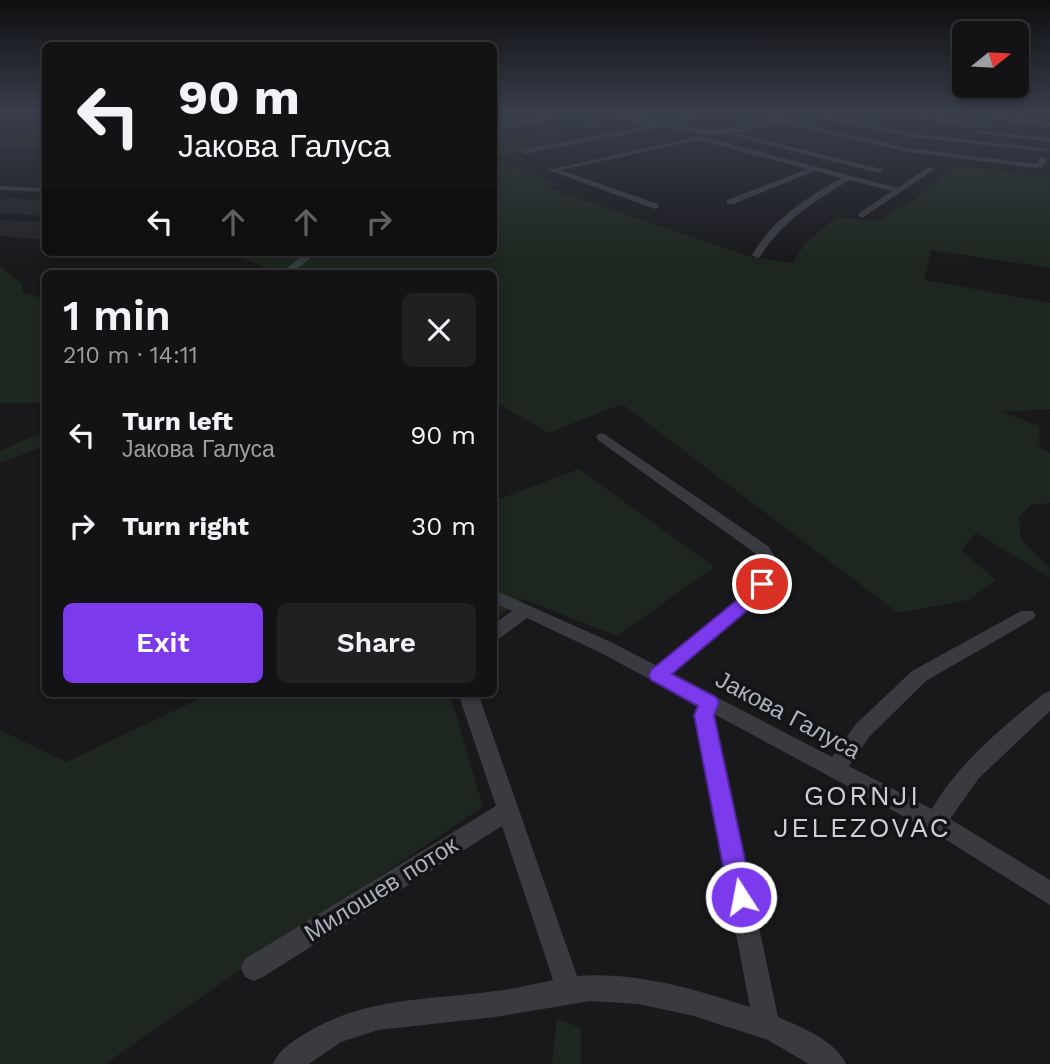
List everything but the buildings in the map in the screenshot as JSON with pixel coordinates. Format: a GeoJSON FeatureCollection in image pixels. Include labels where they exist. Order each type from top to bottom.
{"type":"FeatureCollection","features":[{"type":"Feature","properties":{"kind":"street"},"geometry":{"type":"LineString","coordinates":[[591,161],[552,170],[655,206]]}},
{"type":"Feature","properties":{"kind":"street"},"geometry":{"type":"LineString","coordinates":[[785,161],[897,190]]}},
{"type":"Feature","properties":{"kind":"street"},"geometry":{"type":"LineString","coordinates":[[839,161],[879,171]]}},
{"type":"Feature","properties":{"kind":"street"},"geometry":{"type":"LineString","coordinates":[[984,161],[1034,166],[1040,165],[1042,161]]}},
{"type":"Feature","properties":{"kind":"street"},"geometry":{"type":"LineString","coordinates":[[730,202],[813,169]]}},
{"type":"Feature","properties":{"kind":"street"},"geometry":{"type":"LineString","coordinates":[[862,215],[931,169]]}},
{"type":"Feature","properties":{"kind":"street"},"geometry":{"type":"LineString","coordinates":[[757,255],[767,237],[780,223],[846,177]]}},
{"type":"Feature","properties":{"kind":"street"},"geometry":{"type":"LineString","coordinates":[[0,188],[42,190]]}},
{"type":"Feature","properties":{"kind":"street"},"geometry":{"type":"LineString","coordinates":[[289,270],[308,256]]}},
{"type":"Feature","properties":{"kind":"street"},"geometry":{"type":"LineString","coordinates":[[603,437],[762,550],[767,557],[748,572],[762,584],[762,589],[658,675]]}},
{"type":"Feature","properties":{"kind":"street","name":"Јакова Галуса"},"geometry":{"type":"LineString","coordinates":[[497,598],[658,675],[936,823],[997,858],[1050,894]]}},
{"type":"Feature","properties":{"kind":"street"},"geometry":{"type":"LineString","coordinates":[[497,631],[525,611]]}},
{"type":"Feature","properties":{"kind":"street"},"geometry":{"type":"LineString","coordinates":[[835,770],[863,730],[891,699],[919,676],[1027,615]]}},
{"type":"Feature","properties":{"kind":"street"},"geometry":{"type":"LineString","coordinates":[[469,697],[569,990]]}},
{"type":"Feature","properties":{"kind":"street"},"geometry":{"type":"LineString","coordinates":[[936,823],[951,795],[993,750],[1050,699]]}},
{"type":"Feature","properties":{"kind":"street"},"geometry":{"type":"LineString","coordinates":[[709,702],[704,715],[767,1026]]}},
{"type":"Feature","properties":{"kind":"street","name":"Милошев поток"},"geometry":{"type":"LineString","coordinates":[[254,968],[508,810]]}},
{"type":"Feature","properties":{"kind":"street"},"geometry":{"type":"LineString","coordinates":[[286,1064],[313,1043],[370,1019],[411,1010],[513,1003],[569,990],[592,988],[632,991],[685,1002],[767,1026],[794,1038],[832,1064]]}},
{"type":"Feature","properties":{"kind":"shaded area"},"geometry":{"type":"Polygon","coordinates":[[[497,161],[556,184],[548,188],[752,257],[792,263],[807,241],[837,217],[877,221],[914,200],[956,165],[1050,177],[1050,268],[931,250],[925,280],[1050,303],[1050,409],[1002,412],[1039,426],[1040,447],[1050,453],[1050,503],[1031,505],[1019,517],[1021,540],[1049,567],[1050,577],[976,533],[961,550],[996,580],[968,600],[898,613],[622,404],[548,433],[497,403],[497,270],[273,270],[236,256],[497,256],[497,161]]]}},
{"type":"Feature","properties":{"kind":"shaded area"},"geometry":{"type":"Polygon","coordinates":[[[6,198],[42,200],[42,216],[0,213],[0,201],[6,198]]]}},
{"type":"Feature","properties":{"kind":"shaded area"},"geometry":{"type":"Polygon","coordinates":[[[0,220],[42,222],[42,240],[0,236],[0,220]]]}},
{"type":"Feature","properties":{"kind":"shaded area"},"geometry":{"type":"Polygon","coordinates":[[[0,266],[22,284],[23,293],[42,298],[42,403],[0,403],[0,266]]]}},
{"type":"Feature","properties":{"kind":"shaded area"},"geometry":{"type":"Polygon","coordinates":[[[42,432],[42,447],[0,463],[0,451],[42,432]]]}},
{"type":"Feature","properties":{"kind":"shaded area"},"geometry":{"type":"Polygon","coordinates":[[[579,469],[714,567],[617,636],[523,599],[497,617],[497,500],[579,469]]]}},
{"type":"Feature","properties":{"kind":"shaded area"},"geometry":{"type":"Polygon","coordinates":[[[204,697],[451,697],[483,807],[105,1064],[0,1064],[0,730],[66,762],[204,697]]]}},
{"type":"Feature","properties":{"kind":"shaded area"},"geometry":{"type":"Polygon","coordinates":[[[557,1018],[581,1028],[581,1064],[552,1064],[557,1018]]]}},
{"type":"Feature","properties":{"kind":"district","name":"GORNJI JELEZOVAC"},"geometry":{"type":"Point","coordinates":[862,811]}},
{"type":"Feature","properties":{"kind":"route"},"geometry":{"type":"LineString","coordinates":[[741,897],[704,715],[709,702],[658,675],[762,589],[762,584]]}}]}
